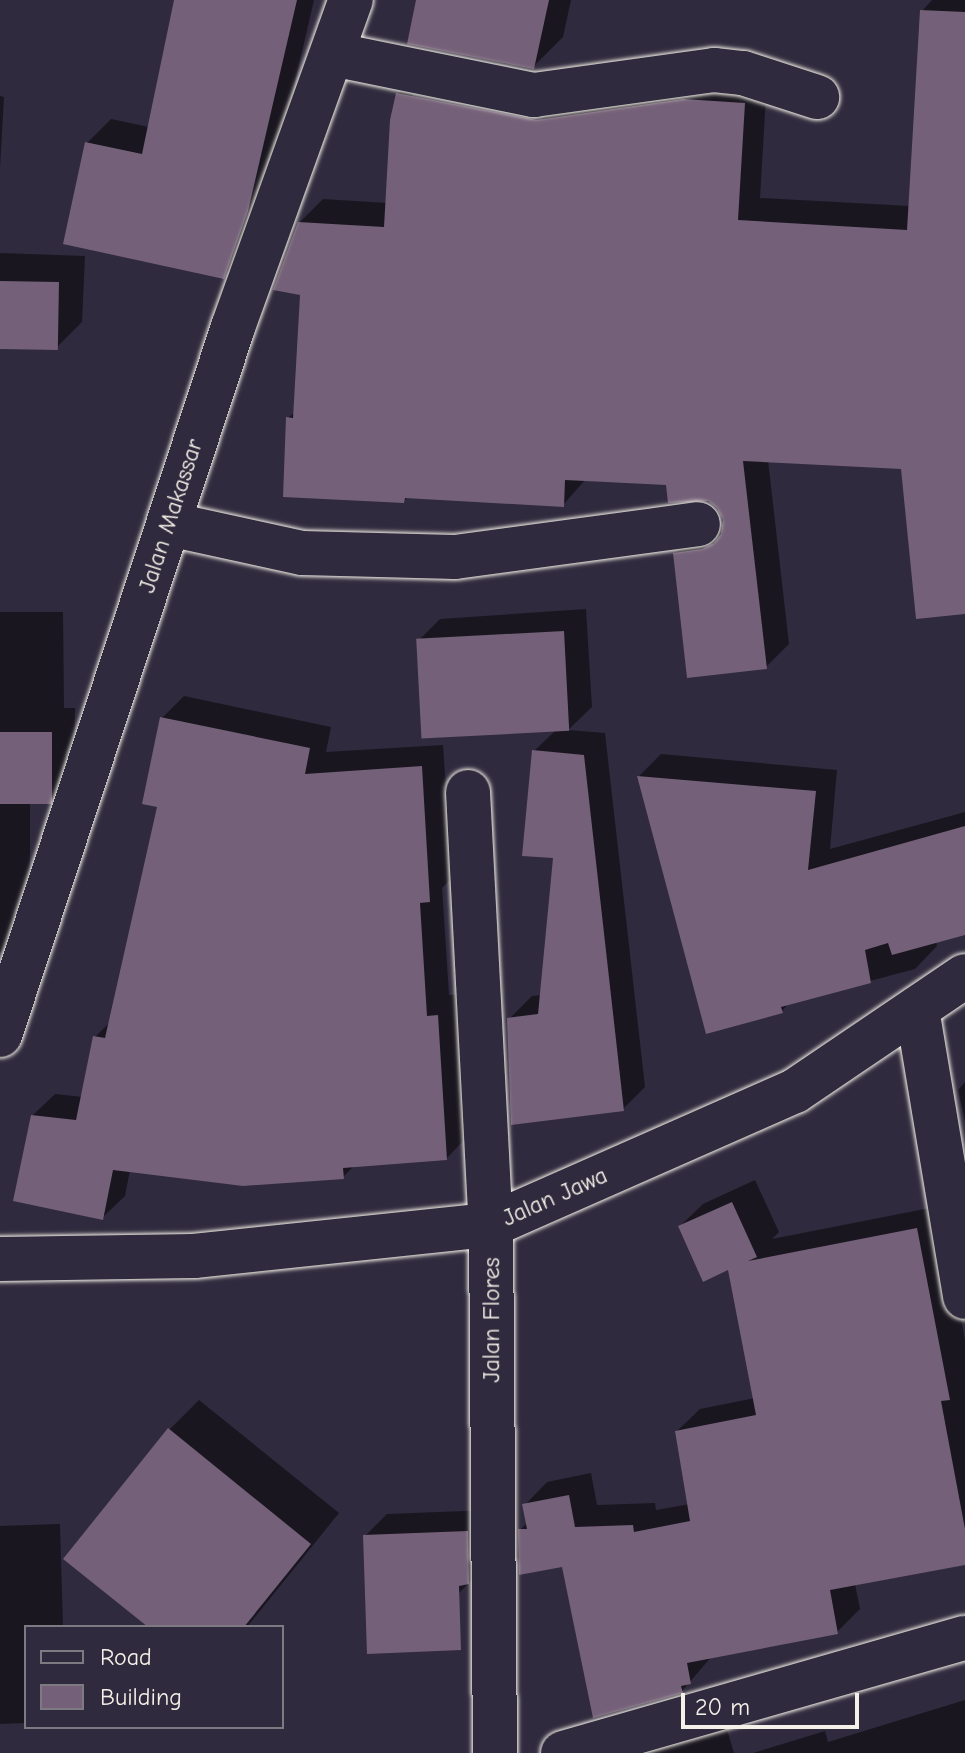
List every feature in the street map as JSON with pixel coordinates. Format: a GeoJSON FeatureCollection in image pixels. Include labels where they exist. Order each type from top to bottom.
{"type":"FeatureCollection","features":[{"type":"Feature","properties":{"kind":"street","name":"Jalan Makassar"},"geometry":{"type":"LineString","coordinates":[[0,1035],[233,327],[351,0]]}},
{"type":"Feature","properties":{"kind":"street"},"geometry":{"type":"LineString","coordinates":[[332,54],[534,95],[714,70],[743,73],[817,97]]}},
{"type":"Feature","properties":{"kind":"street"},"geometry":{"type":"LineString","coordinates":[[169,524],[302,553],[455,557],[698,524]]}},
{"type":"Feature","properties":{"kind":"street","name":"Jalan Flores"},"geometry":{"type":"LineString","coordinates":[[468,792],[491,1225],[495,1753]]}},
{"type":"Feature","properties":{"kind":"street","name":"Jalan Jawa"},"geometry":{"type":"LineString","coordinates":[[0,1259],[194,1256],[491,1225],[795,1091],[965,976]]}},
{"type":"Feature","properties":{"kind":"street"},"geometry":{"type":"LineString","coordinates":[[917,1009],[965,1297]]}},
{"type":"Feature","properties":{"kind":"street"},"geometry":{"type":"LineString","coordinates":[[563,1753],[965,1638]]}},
{"type":"Feature","properties":{"kind":"building"},"geometry":{"type":"Polygon","coordinates":[[[174,0],[297,0],[248,211],[224,279],[63,244],[85,142],[142,154],[174,0]]]}},
{"type":"Feature","properties":{"kind":"building"},"geometry":{"type":"Polygon","coordinates":[[[416,0],[549,0],[534,69],[407,44],[416,0]]]}},
{"type":"Feature","properties":{"kind":"building"},"geometry":{"type":"Polygon","coordinates":[[[920,10],[965,12],[965,614],[916,619],[901,469],[743,461],[767,669],[687,678],[673,553],[702,549],[714,543],[721,534],[723,520],[717,508],[708,501],[668,503],[666,485],[565,480],[564,507],[405,498],[404,503],[283,497],[286,417],[293,418],[300,295],[273,290],[298,222],[384,227],[390,120],[396,93],[537,120],[683,99],[745,103],[738,220],[907,230],[920,10]]]}},
{"type":"Feature","properties":{"kind":"building"},"geometry":{"type":"Polygon","coordinates":[[[0,281],[59,282],[58,350],[0,349],[0,281]]]}},
{"type":"Feature","properties":{"kind":"building"},"geometry":{"type":"Polygon","coordinates":[[[564,631],[569,731],[421,739],[416,639],[564,631]]]}},
{"type":"Feature","properties":{"kind":"building"},"geometry":{"type":"Polygon","coordinates":[[[160,717],[310,748],[305,774],[422,766],[430,902],[420,903],[427,1016],[438,1015],[447,1160],[343,1168],[344,1179],[243,1186],[113,1170],[103,1220],[13,1201],[31,1115],[76,1120],[93,1036],[105,1038],[157,807],[142,804],[160,717]]]}},
{"type":"Feature","properties":{"kind":"building"},"geometry":{"type":"Polygon","coordinates":[[[0,732],[52,732],[52,804],[0,804],[0,732]]]}},
{"type":"Feature","properties":{"kind":"building"},"geometry":{"type":"Polygon","coordinates":[[[532,750],[584,755],[624,1111],[511,1125],[507,1018],[538,1014],[553,858],[522,856],[532,750]]]}},
{"type":"Feature","properties":{"kind":"building"},"geometry":{"type":"Polygon","coordinates":[[[637,776],[816,791],[808,870],[965,826],[965,935],[892,955],[888,943],[865,950],[871,983],[781,1007],[783,1013],[706,1034],[637,776]]]}},
{"type":"Feature","properties":{"kind":"building"},"geometry":{"type":"Polygon","coordinates":[[[732,1202],[757,1257],[748,1261],[917,1228],[950,1400],[941,1401],[965,1529],[965,1565],[830,1590],[838,1634],[687,1663],[691,1684],[681,1686],[683,1693],[593,1718],[562,1567],[519,1575],[518,1529],[527,1529],[522,1504],[569,1495],[575,1527],[633,1525],[634,1532],[690,1521],[675,1431],[756,1415],[728,1270],[703,1282],[678,1226],[732,1202]]]}},
{"type":"Feature","properties":{"kind":"building"},"geometry":{"type":"Polygon","coordinates":[[[168,1428],[311,1544],[246,1625],[146,1625],[63,1559],[168,1428]]]}},
{"type":"Feature","properties":{"kind":"building"},"geometry":{"type":"Polygon","coordinates":[[[468,1531],[469,1584],[459,1586],[461,1650],[367,1654],[363,1535],[468,1531]]]}}]}
